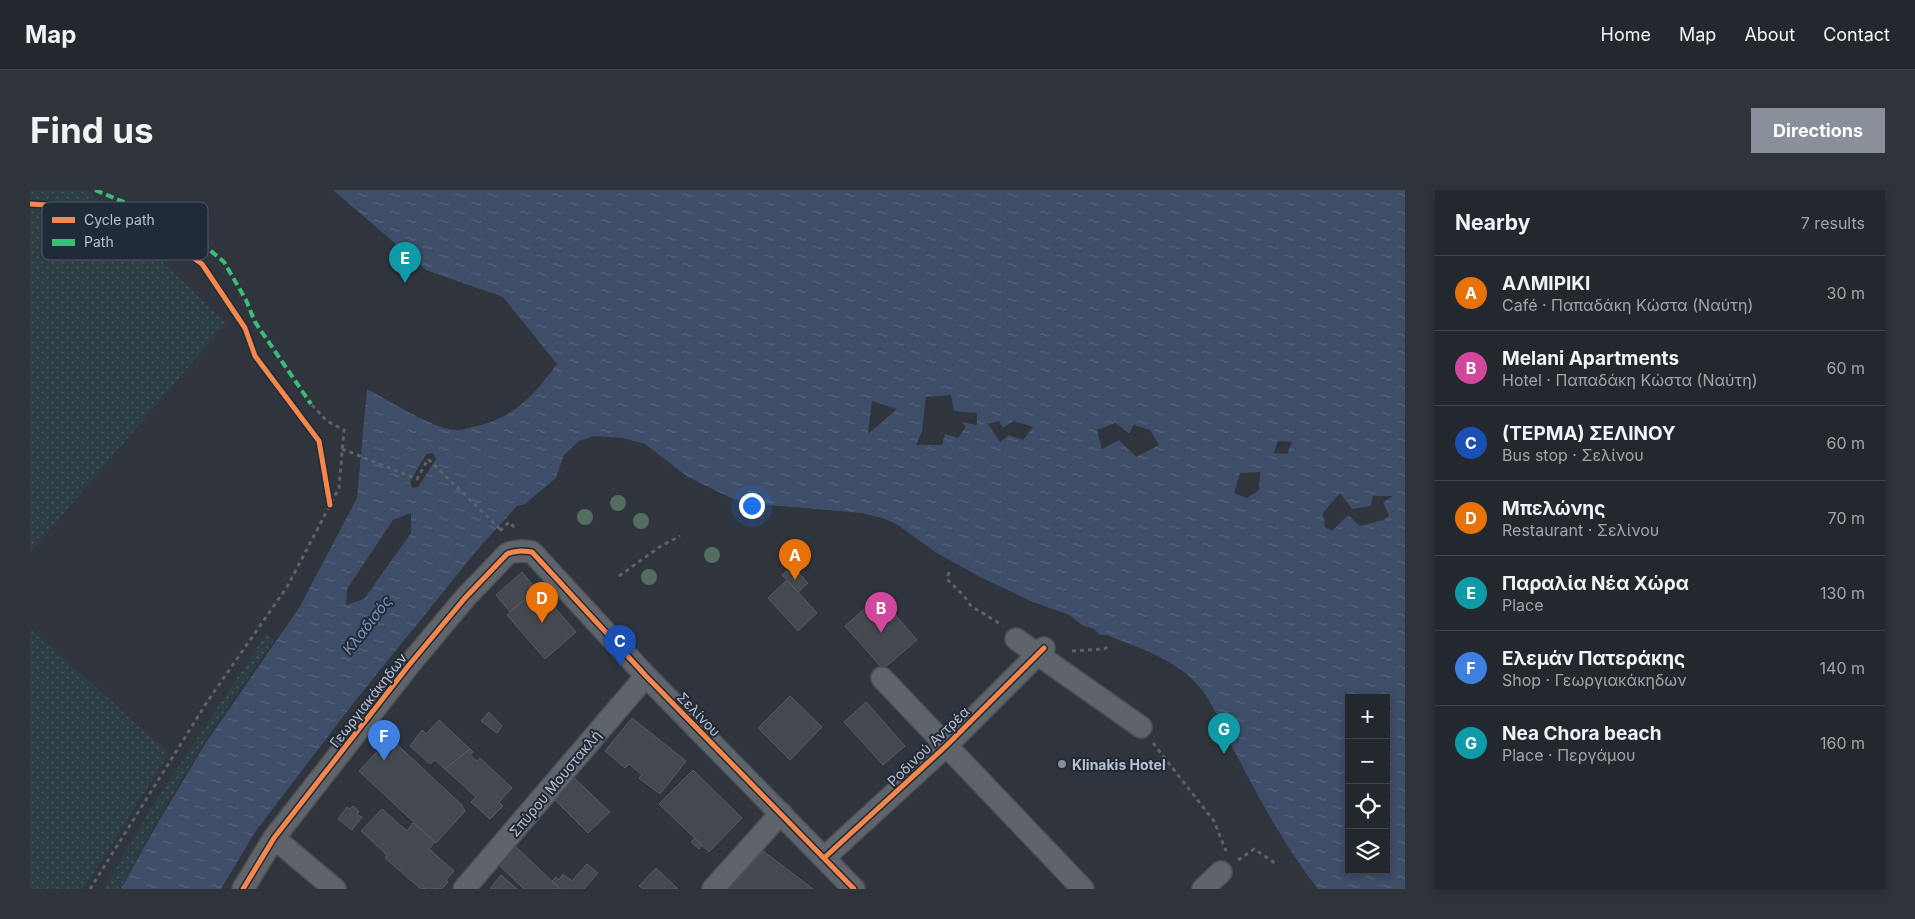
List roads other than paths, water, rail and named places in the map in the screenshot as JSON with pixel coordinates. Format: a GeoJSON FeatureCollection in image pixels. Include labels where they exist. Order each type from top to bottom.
{"type":"FeatureCollection","features":[{"type":"Feature","properties":{"kind":"street","name":"Γεωργιακάκηδων"},"geometry":{"type":"LineString","coordinates":[[243,889],[274,838],[409,665],[465,598],[507,554],[513,551],[532,552]]}},
{"type":"Feature","properties":{"kind":"street","name":"Σελίνου"},"geometry":{"type":"LineString","coordinates":[[532,552],[646,676],[854,889]]}},
{"type":"Feature","properties":{"kind":"street"},"geometry":{"type":"LineString","coordinates":[[1016,640],[1040,651],[1141,727]]}},
{"type":"Feature","properties":{"kind":"street","name":"Ροδινού Αντρέα"},"geometry":{"type":"LineString","coordinates":[[824,858],[946,746],[1040,651]]}},
{"type":"Feature","properties":{"kind":"street","name":"Σπύρου Μουστακλή"},"geometry":{"type":"LineString","coordinates":[[464,889],[646,676]]}},
{"type":"Feature","properties":{"kind":"street"},"geometry":{"type":"LineString","coordinates":[[882,678],[1083,889]]}},
{"type":"Feature","properties":{"kind":"street"},"geometry":{"type":"LineString","coordinates":[[713,889],[781,813]]}},
{"type":"Feature","properties":{"kind":"street"},"geometry":{"type":"LineString","coordinates":[[274,838],[335,889]]}},
{"type":"Feature","properties":{"kind":"street"},"geometry":{"type":"LineString","coordinates":[[1203,889],[1226,868]]}},
{"type":"Feature","properties":{"kind":"water","name":"Κλαδισός"},"geometry":{"type":"Polygon","coordinates":[[[333,190],[1405,190],[1405,889],[1318,889],[1274,824],[1206,695],[1191,678],[1172,664],[1107,635],[1100,635],[1094,629],[1082,625],[1069,615],[1033,602],[982,578],[935,552],[898,525],[885,519],[862,513],[757,504],[731,498],[688,477],[645,444],[623,438],[594,436],[579,441],[564,455],[556,478],[525,504],[517,506],[478,549],[355,701],[255,832],[221,889],[121,889],[205,744],[299,608],[357,498],[367,389],[434,424],[460,430],[490,422],[513,411],[532,395],[557,364],[503,297],[426,270],[333,190]],[[951,395],[926,397],[922,432],[916,445],[942,445],[945,434],[958,438],[966,427],[962,422],[977,425],[977,413],[954,411],[951,395]],[[872,401],[868,434],[897,409],[872,401]],[[999,421],[988,424],[1000,442],[1009,435],[1023,440],[1033,427],[1014,421],[1003,428],[999,421]],[[1115,423],[1097,430],[1102,449],[1119,440],[1136,457],[1159,445],[1150,430],[1134,425],[1129,433],[1115,423]],[[1278,441],[1274,453],[1287,454],[1292,442],[1278,441]],[[433,453],[426,454],[410,482],[412,488],[418,487],[436,459],[433,453]],[[1260,472],[1240,473],[1234,493],[1247,498],[1259,490],[1260,472]],[[1340,493],[1323,513],[1325,527],[1332,531],[1348,515],[1360,526],[1383,520],[1389,516],[1383,502],[1393,496],[1373,496],[1371,506],[1352,509],[1340,493]],[[411,513],[393,520],[347,589],[346,605],[364,599],[411,533],[411,513]]]}},
{"type":"Feature","properties":{"kind":"place","name":"Παραλία Νέα Χώρα"},"geometry":{"type":"Point","coordinates":[405,283]}},
{"type":"Feature","properties":{"kind":"place","name":"ΑΛΜΙΡΙΚΙ"},"geometry":{"type":"Point","coordinates":[795,580]}},
{"type":"Feature","properties":{"kind":"place","name":"Μπελώνης"},"geometry":{"type":"Point","coordinates":[542,623]}},
{"type":"Feature","properties":{"kind":"place","name":"Melani Apartments"},"geometry":{"type":"Point","coordinates":[881,633]}},
{"type":"Feature","properties":{"kind":"place","name":"(ΤΕΡΜΑ) ΣΕΛΙΝΟΥ"},"geometry":{"type":"Point","coordinates":[620,666]}},
{"type":"Feature","properties":{"kind":"place","name":"Nea Chora beach"},"geometry":{"type":"Point","coordinates":[1224,754]}},
{"type":"Feature","properties":{"kind":"place","name":"Ελεμάν Πατεράκης"},"geometry":{"type":"Point","coordinates":[384,761]}},
{"type":"Feature","properties":{"kind":"place","name":"Klinakis Hotel"},"geometry":{"type":"Point","coordinates":[1062,764]}}]}
